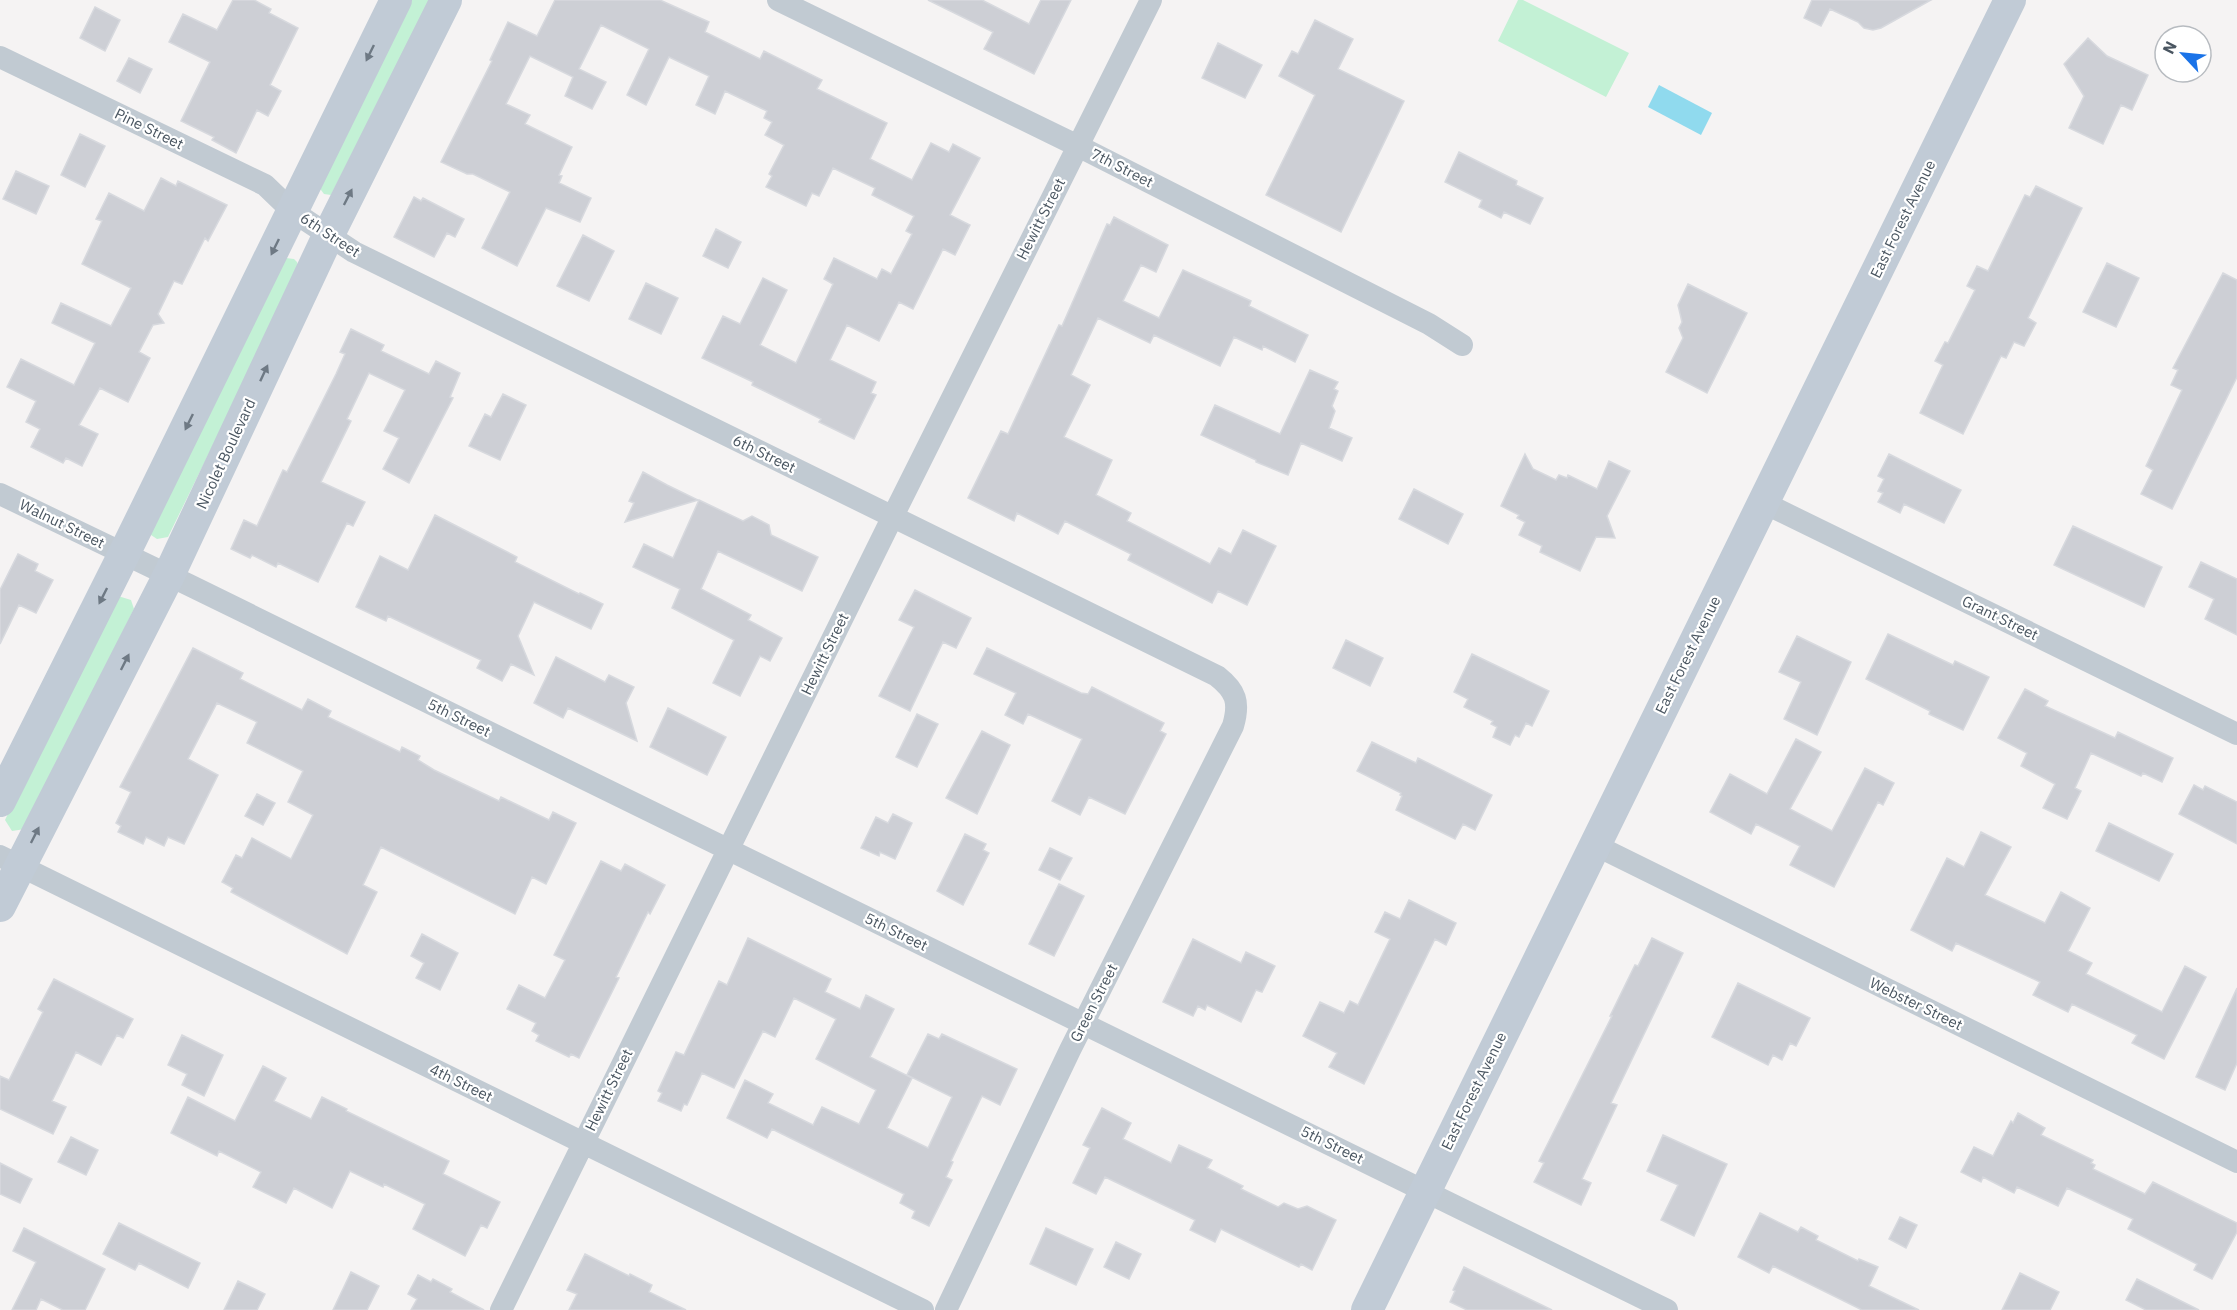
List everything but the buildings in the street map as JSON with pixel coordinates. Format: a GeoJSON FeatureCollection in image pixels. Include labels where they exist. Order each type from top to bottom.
{"type":"FeatureCollection","features":[{"type":"Feature","properties":{"kind":"street"},"geometry":{"type":"LineString","coordinates":[[0,801],[396,0]]}},
{"type":"Feature","properties":{"kind":"street","name":"Nicolet Boulevard"},"geometry":{"type":"LineString","coordinates":[[0,906],[10,861],[169,575],[328,236],[446,0]]}},
{"type":"Feature","properties":{"kind":"street","name":"7th Street"},"geometry":{"type":"LineString","coordinates":[[778,0],[1078,146],[1417,318],[1462,345]]}},
{"type":"Feature","properties":{"kind":"street","name":"Hewitt Street"},"geometry":{"type":"LineString","coordinates":[[501,1310],[1151,0]]}},
{"type":"Feature","properties":{"kind":"street","name":"East Forest Avenue"},"geometry":{"type":"LineString","coordinates":[[1367,1310],[2010,0]]}},
{"type":"Feature","properties":{"kind":"street","name":"Pine Street"},"geometry":{"type":"LineString","coordinates":[[0,57],[265,185],[292,211]]}},
{"type":"Feature","properties":{"kind":"street","name":"6th Street"},"geometry":{"type":"LineString","coordinates":[[292,211],[354,252],[1217,676],[1228,685],[1234,695]]}},
{"type":"Feature","properties":{"kind":"street","name":"Walnut Street"},"geometry":{"type":"LineString","coordinates":[[0,494],[124,554]]}},
{"type":"Feature","properties":{"kind":"street","name":"Grant Street"},"geometry":{"type":"LineString","coordinates":[[1762,502],[2237,734]]}},
{"type":"Feature","properties":{"kind":"street","name":"5th Street"},"geometry":{"type":"LineString","coordinates":[[124,554],[1667,1310]]}},
{"type":"Feature","properties":{"kind":"street","name":"Green Street"},"geometry":{"type":"LineString","coordinates":[[946,1310],[1083,1024],[1233,726],[1236,714],[1234,695]]}},
{"type":"Feature","properties":{"kind":"street","name":"Webster Street"},"geometry":{"type":"LineString","coordinates":[[1595,845],[2237,1162]]}},
{"type":"Feature","properties":{"kind":"street","name":"4th Street"},"geometry":{"type":"LineString","coordinates":[[10,861],[923,1310]]}},
{"type":"Feature","properties":{"kind":"green space"},"geometry":{"type":"Polygon","coordinates":[[[408,0],[430,0],[331,195],[324,194],[318,186],[408,0]]]}},
{"type":"Feature","properties":{"kind":"green space"},"geometry":{"type":"Polygon","coordinates":[[[1518,0],[1523,0],[1629,53],[1606,97],[1498,41],[1518,0]]]}},
{"type":"Feature","properties":{"kind":"green space"},"geometry":{"type":"Polygon","coordinates":[[[286,258],[294,259],[299,269],[168,537],[157,539],[151,535],[149,529],[286,258]]]}},
{"type":"Feature","properties":{"kind":"green space"},"geometry":{"type":"Polygon","coordinates":[[[118,596],[131,600],[134,609],[25,829],[12,831],[5,820],[113,599],[118,596]]]}},
{"type":"Feature","properties":{"kind":"water"},"geometry":{"type":"Polygon","coordinates":[[[1659,85],[1712,113],[1701,135],[1648,107],[1659,85]]]}}]}
